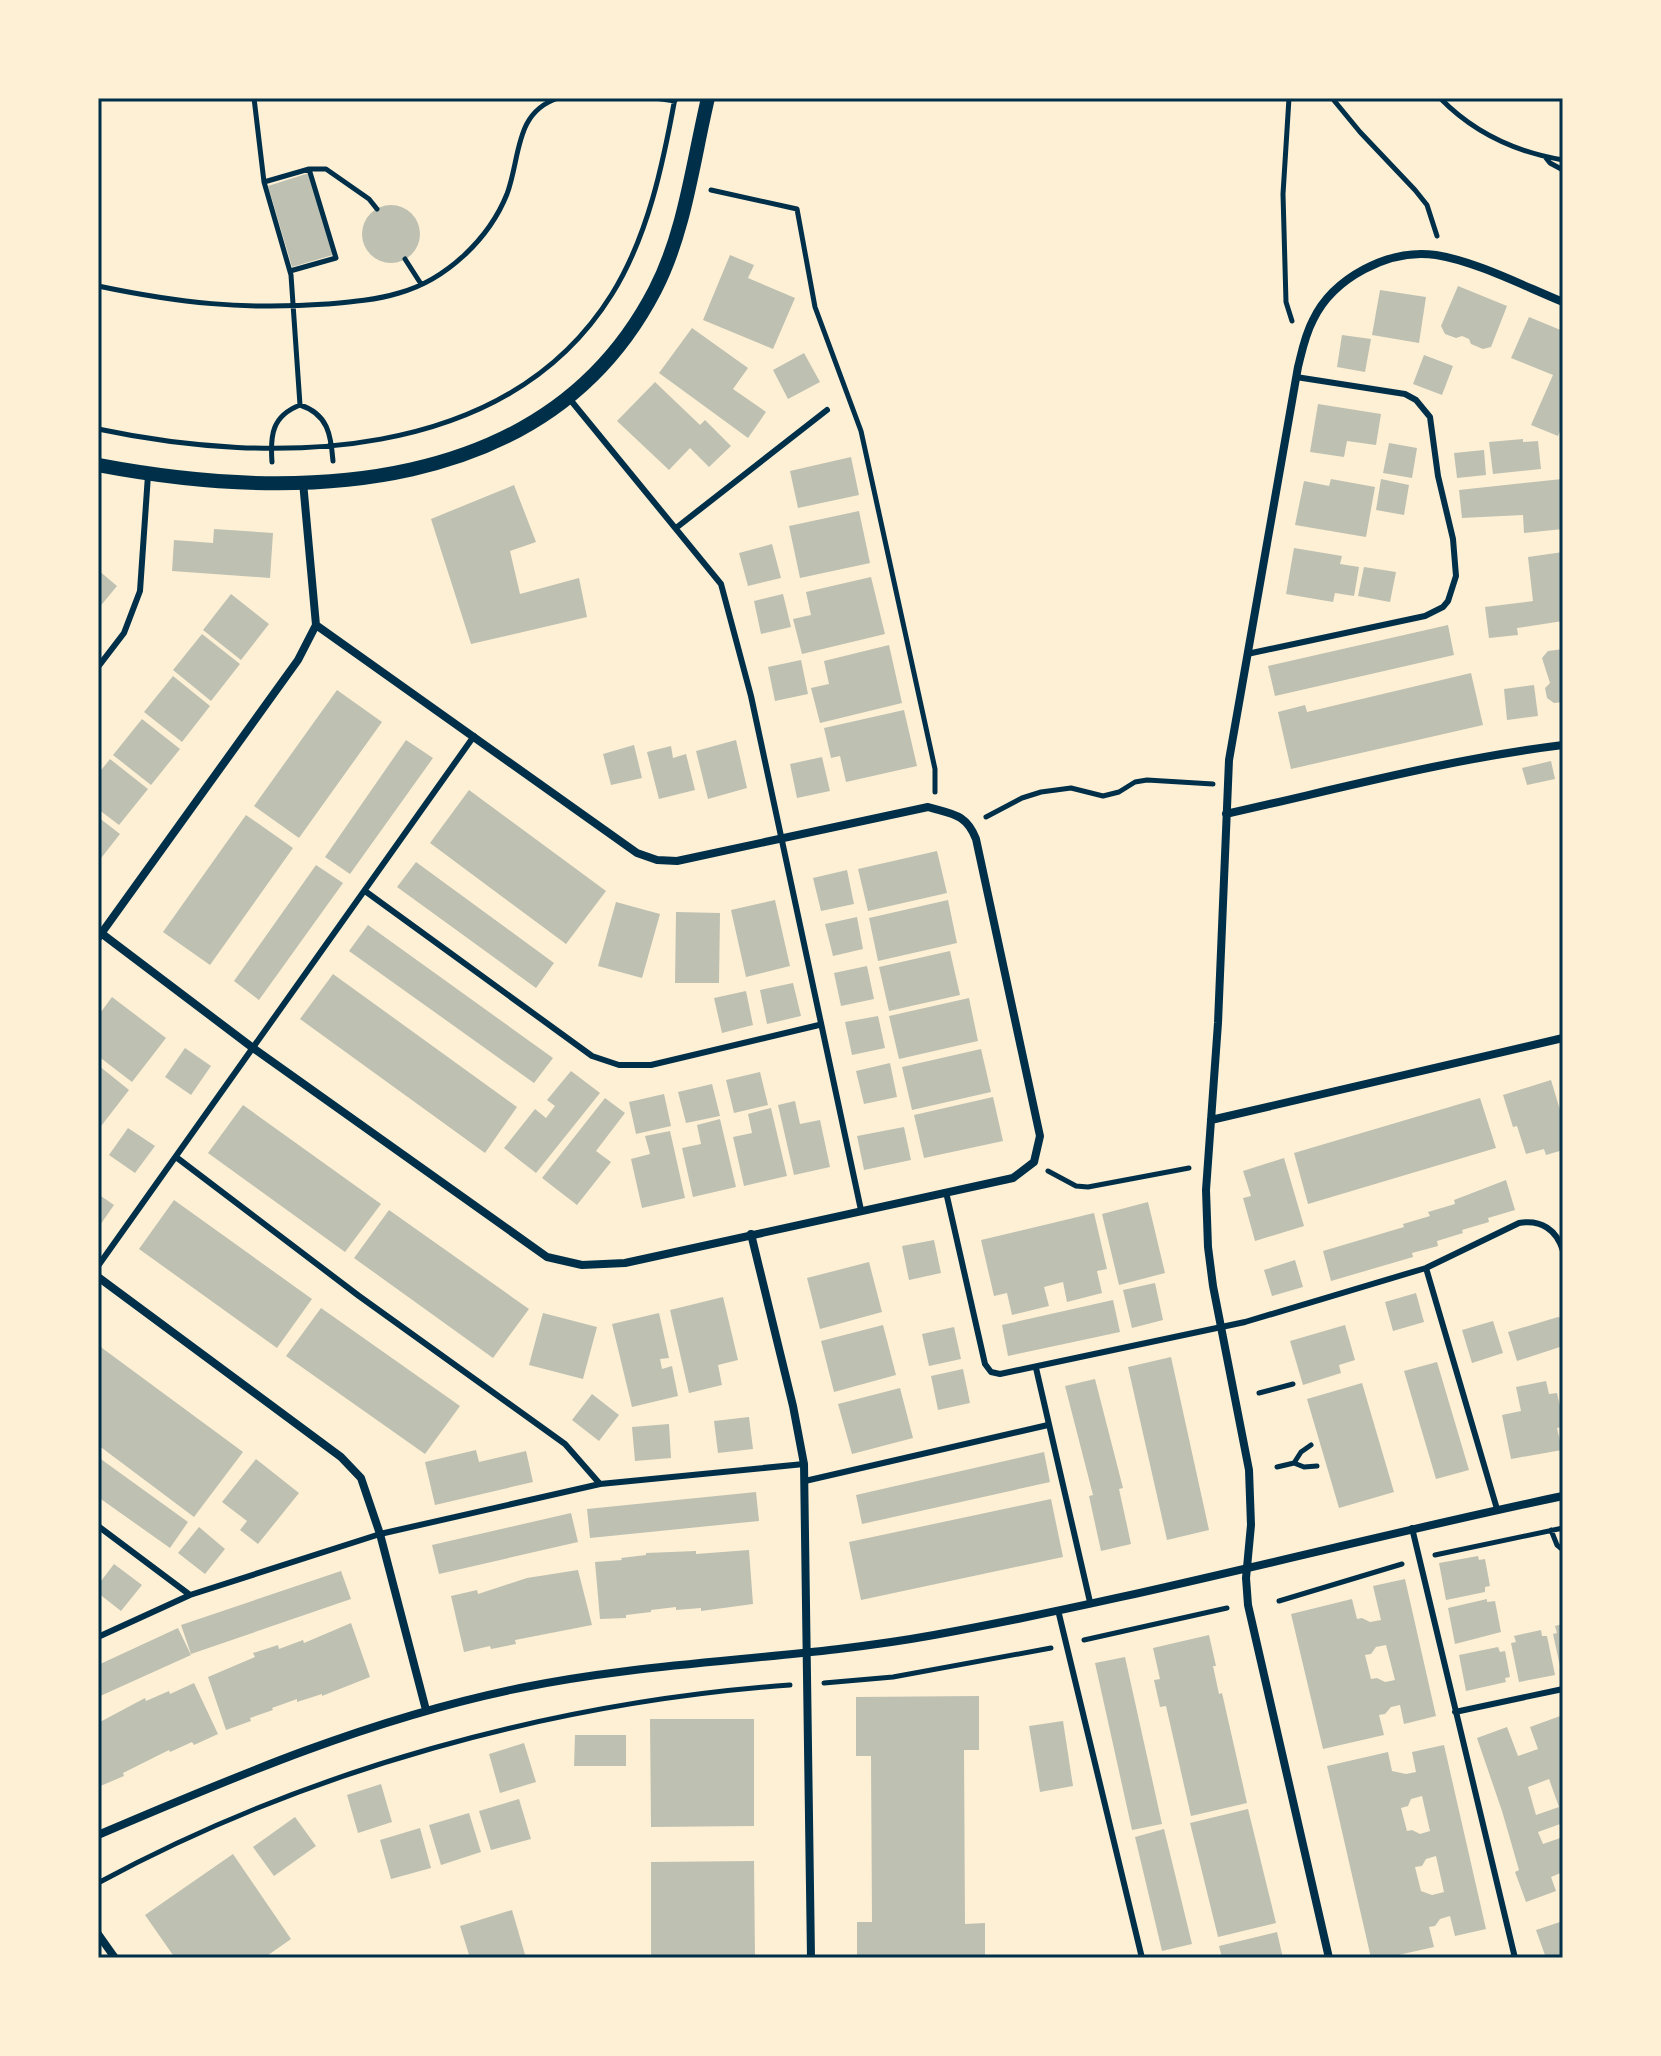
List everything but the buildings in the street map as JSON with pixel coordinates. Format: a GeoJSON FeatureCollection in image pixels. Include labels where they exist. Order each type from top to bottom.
{"type":"FeatureCollection","features":[{"type":"Feature","properties":{"kind":"street"},"geometry":{"type":"LineString","coordinates":[[98,465],[148,474],[273,483],[334,480],[401,472],[452,460],[501,441],[535,422],[604,364],[656,288],[676,235],[708,98]]}},
{"type":"Feature","properties":{"kind":"street"},"geometry":{"type":"LineString","coordinates":[[1329,1958],[1248,1605],[1251,1525],[1249,1470],[1220,1329],[1208,1247],[1207,1164],[1227,785],[1296,377],[1304,340],[1313,318],[1341,285],[1358,273],[1395,258],[1415,255],[1441,256],[1563,302]]}},
{"type":"Feature","properties":{"kind":"street"},"geometry":{"type":"LineString","coordinates":[[303,482],[316,625],[298,660],[100,935],[547,1257],[582,1265],[625,1263],[1013,1178],[1034,1162],[1040,1136],[971,826],[955,814],[932,808],[677,861],[657,860],[637,853],[316,625]]}},
{"type":"Feature","properties":{"kind":"street"},"geometry":{"type":"LineString","coordinates":[[1226,814],[1515,751],[1563,745]]}},
{"type":"Feature","properties":{"kind":"street"},"geometry":{"type":"LineString","coordinates":[[1211,1120],[1563,1038]]}},
{"type":"Feature","properties":{"kind":"street"},"geometry":{"type":"LineString","coordinates":[[751,1234],[804,1464],[811,1958]]}},
{"type":"Feature","properties":{"kind":"street"},"geometry":{"type":"LineString","coordinates":[[98,1277],[341,1457],[361,1478],[380,1534],[426,1710]]}},
{"type":"Feature","properties":{"kind":"street"},"geometry":{"type":"LineString","coordinates":[[98,1835],[292,1754],[426,1710],[520,1688],[586,1677],[883,1643],[1058,1610],[1563,1496]]}},
{"type":"Feature","properties":{"kind":"street"},"geometry":{"type":"LineString","coordinates":[[98,1934],[115,1958]]}},
{"type":"Feature","properties":{"kind":"lane"},"geometry":{"type":"LineString","coordinates":[[1247,654],[1425,616],[1448,601],[1456,576],[1453,539],[1437,466],[1433,428],[1424,407],[1405,394],[1296,377]]}},
{"type":"Feature","properties":{"kind":"lane"},"geometry":{"type":"LineString","coordinates":[[568,397],[721,584],[751,696],[861,1210]]}},
{"type":"Feature","properties":{"kind":"lane"},"geometry":{"type":"LineString","coordinates":[[676,528],[827,410]]}},
{"type":"Feature","properties":{"kind":"lane"},"geometry":{"type":"LineString","coordinates":[[98,667],[124,633],[140,591],[148,474]]}},
{"type":"Feature","properties":{"kind":"lane"},"geometry":{"type":"LineString","coordinates":[[98,1266],[474,736]]}},
{"type":"Feature","properties":{"kind":"lane"},"geometry":{"type":"LineString","coordinates":[[365,891],[592,1056],[619,1065],[651,1065],[819,1025]]}},
{"type":"Feature","properties":{"kind":"lane"},"geometry":{"type":"LineString","coordinates":[[176,1157],[359,1296],[565,1444],[600,1484]]}},
{"type":"Feature","properties":{"kind":"lane"},"geometry":{"type":"LineString","coordinates":[[946,1192],[985,1364],[991,1372],[1000,1374],[1220,1329],[1426,1268],[1501,1230],[1526,1222],[1548,1228],[1558,1238],[1563,1251]]}},
{"type":"Feature","properties":{"kind":"lane"},"geometry":{"type":"LineString","coordinates":[[1426,1268],[1497,1509]]}},
{"type":"Feature","properties":{"kind":"lane"},"geometry":{"type":"LineString","coordinates":[[1036,1368],[1090,1602]]}},
{"type":"Feature","properties":{"kind":"lane"},"geometry":{"type":"LineString","coordinates":[[805,1481],[1048,1425]]}},
{"type":"Feature","properties":{"kind":"lane"},"geometry":{"type":"LineString","coordinates":[[98,1637],[190,1595],[380,1534],[600,1484],[804,1464]]}},
{"type":"Feature","properties":{"kind":"lane"},"geometry":{"type":"LineString","coordinates":[[98,1526],[190,1595]]}},
{"type":"Feature","properties":{"kind":"lane"},"geometry":{"type":"LineString","coordinates":[[1412,1528],[1515,1958]]}},
{"type":"Feature","properties":{"kind":"lane"},"geometry":{"type":"LineString","coordinates":[[1058,1610],[1142,1958]]}},
{"type":"Feature","properties":{"kind":"lane"},"geometry":{"type":"LineString","coordinates":[[1455,1712],[1563,1689]]}},
{"type":"Feature","properties":{"kind":"path"},"geometry":{"type":"LineString","coordinates":[[254,98],[264,182],[290,271],[300,405]]}},
{"type":"Feature","properties":{"kind":"path"},"geometry":{"type":"LineString","coordinates":[[98,286],[189,303],[243,307],[295,306],[399,293],[421,284],[474,247],[506,196],[526,122],[538,108],[558,98]]}},
{"type":"Feature","properties":{"kind":"path"},"geometry":{"type":"LineString","coordinates":[[98,429],[190,444],[271,447],[332,444],[428,430],[458,420],[504,398],[569,348],[613,292],[637,243],[656,182],[675,100],[655,98]]}},
{"type":"Feature","properties":{"kind":"path"},"geometry":{"type":"LineString","coordinates":[[1289,98],[1284,209],[1286,302],[1292,322]]}},
{"type":"Feature","properties":{"kind":"path"},"geometry":{"type":"LineString","coordinates":[[1332,98],[1427,205],[1441,256]]}},
{"type":"Feature","properties":{"kind":"path"},"geometry":{"type":"LineString","coordinates":[[1440,98],[1469,125],[1517,149],[1563,160]]}},
{"type":"Feature","properties":{"kind":"path"},"geometry":{"type":"LineString","coordinates":[[1546,158],[1563,170]]}},
{"type":"Feature","properties":{"kind":"path"},"geometry":{"type":"LineString","coordinates":[[264,182],[309,169],[326,169],[369,199],[377,209]]}},
{"type":"Feature","properties":{"kind":"path"},"geometry":{"type":"LineString","coordinates":[[290,271],[336,258],[309,169]]}},
{"type":"Feature","properties":{"kind":"path"},"geometry":{"type":"LineString","coordinates":[[688,185],[797,209],[815,307],[861,431],[935,769],[932,808]]}},
{"type":"Feature","properties":{"kind":"path"},"geometry":{"type":"LineString","coordinates":[[405,259],[421,284]]}},
{"type":"Feature","properties":{"kind":"path"},"geometry":{"type":"LineString","coordinates":[[300,405],[328,425],[334,480]]}},
{"type":"Feature","properties":{"kind":"path"},"geometry":{"type":"LineString","coordinates":[[273,483],[272,432],[284,413],[300,405]]}},
{"type":"Feature","properties":{"kind":"path"},"geometry":{"type":"LineString","coordinates":[[971,826],[1022,798],[1041,792],[1071,788],[1103,796],[1147,780],[1227,785]]}},
{"type":"Feature","properties":{"kind":"path"},"geometry":{"type":"LineString","coordinates":[[1034,1162],[1062,1181],[1088,1187],[1207,1164]]}},
{"type":"Feature","properties":{"kind":"path"},"geometry":{"type":"LineString","coordinates":[[1259,1393],[1293,1384]]}},
{"type":"Feature","properties":{"kind":"path"},"geometry":{"type":"LineString","coordinates":[[1294,1463],[1301,1452],[1311,1445]]}},
{"type":"Feature","properties":{"kind":"path"},"geometry":{"type":"LineString","coordinates":[[1277,1467],[1294,1463],[1304,1467],[1317,1466]]}},
{"type":"Feature","properties":{"kind":"path"},"geometry":{"type":"LineString","coordinates":[[1551,1530],[1557,1545],[1563,1550]]}},
{"type":"Feature","properties":{"kind":"path"},"geometry":{"type":"LineString","coordinates":[[98,1883],[235,1819],[328,1782],[428,1749],[533,1723],[625,1704],[806,1683],[843,1683],[893,1677],[1066,1644],[1227,1608]]}}]}
